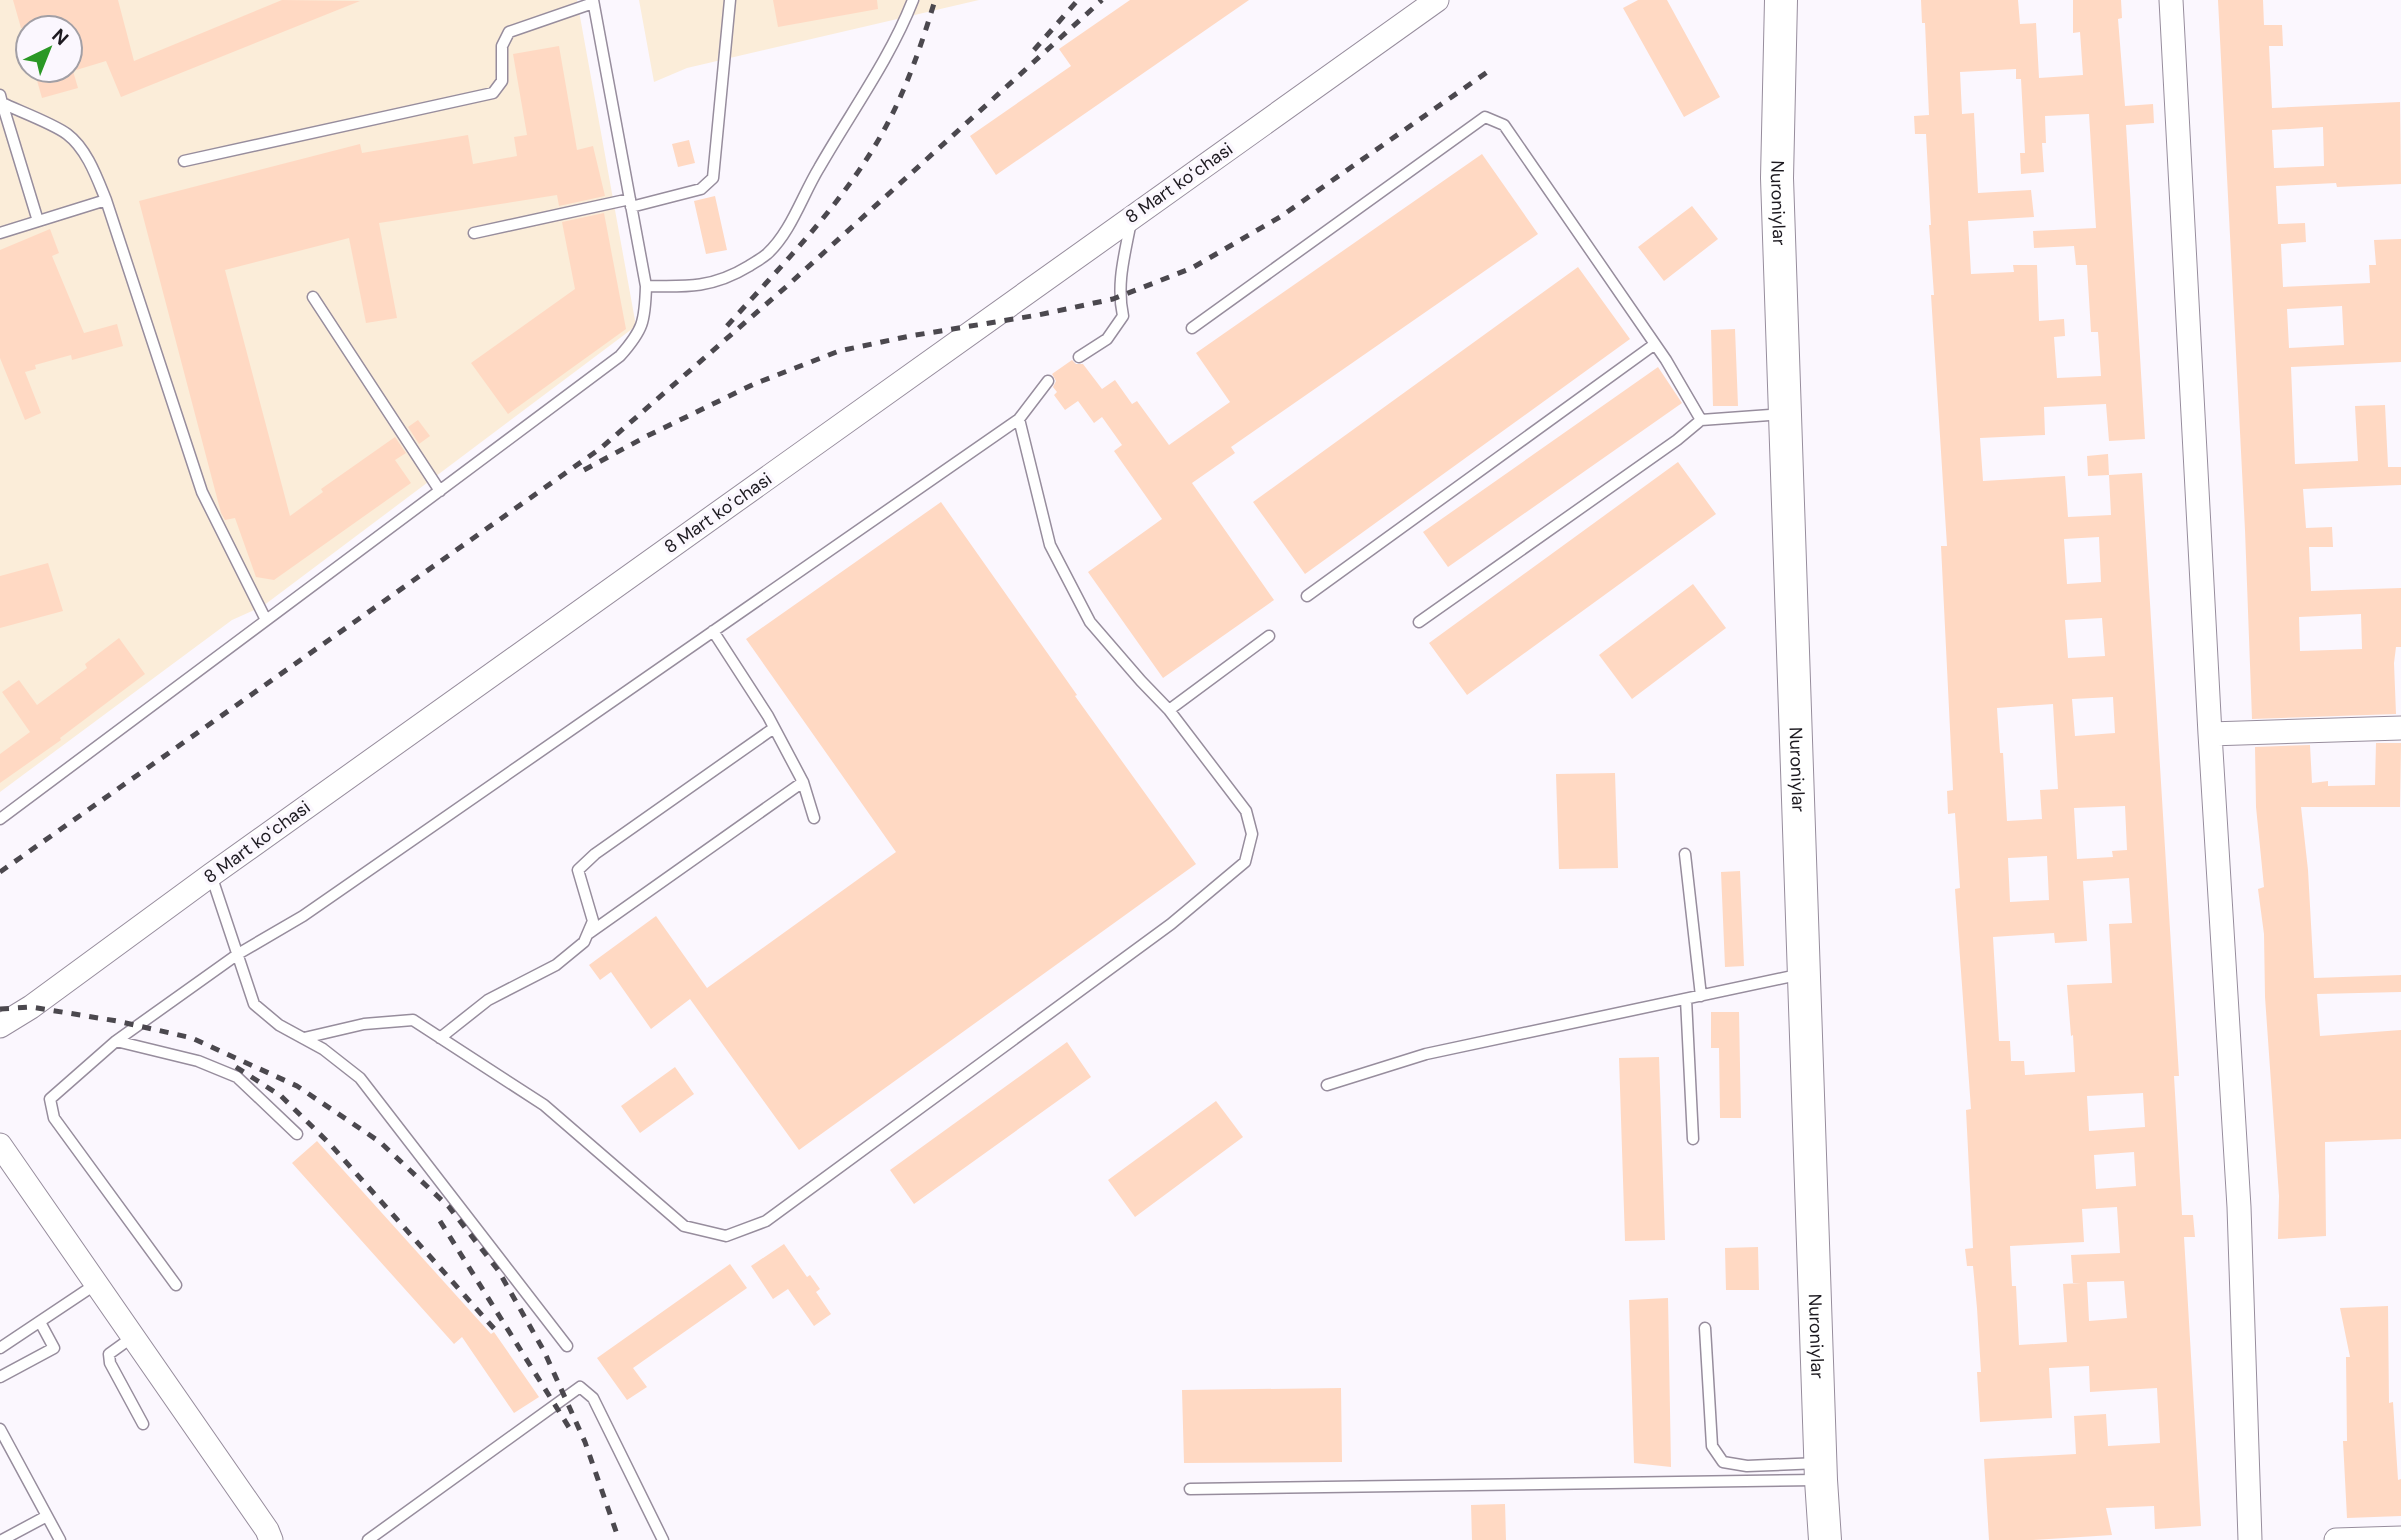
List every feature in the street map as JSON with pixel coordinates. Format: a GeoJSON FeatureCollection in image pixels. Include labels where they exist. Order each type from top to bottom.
{"type":"FeatureCollection","features":[{"type":"Feature","properties":{"kind":"main road","name":"Nuroniylar"},"geometry":{"type":"LineString","coordinates":[[1781,0],[1777,178],[1825,1540]]}},
{"type":"Feature","properties":{"kind":"street","name":"8 Mart koʻchasi"},"geometry":{"type":"LineString","coordinates":[[0,1026],[31,1007],[211,875],[1437,0]]}},
{"type":"Feature","properties":{"kind":"street"},"geometry":{"type":"LineString","coordinates":[[2171,0],[2210,734],[2239,1207],[2250,1540]]}},
{"type":"Feature","properties":{"kind":"street"},"geometry":{"type":"LineString","coordinates":[[2210,734],[2401,728]]}},
{"type":"Feature","properties":{"kind":"street"},"geometry":{"type":"LineString","coordinates":[[0,1145],[134,1336],[271,1540]]}},
{"type":"Feature","properties":{"kind":"street"},"geometry":{"type":"LineString","coordinates":[[2336,1540],[2401,1538]]}},
{"type":"Feature","properties":{"kind":"lane"},"geometry":{"type":"LineString","coordinates":[[474,233],[701,189],[713,178],[730,0]]}},
{"type":"Feature","properties":{"kind":"lane"},"geometry":{"type":"LineString","coordinates":[[646,286],[692,288],[712,283],[733,275],[765,256],[781,238],[818,169],[871,82],[913,0]]}},
{"type":"Feature","properties":{"kind":"lane"},"geometry":{"type":"LineString","coordinates":[[0,819],[620,356],[638,336],[645,315],[646,286],[593,2],[509,32],[502,46],[502,81],[493,93],[184,161]]}},
{"type":"Feature","properties":{"kind":"lane"},"geometry":{"type":"LineString","coordinates":[[1,99],[66,134],[79,146],[96,175],[202,492],[267,620]]}},
{"type":"Feature","properties":{"kind":"lane"},"geometry":{"type":"LineString","coordinates":[[1,99],[38,221]]}},
{"type":"Feature","properties":{"kind":"lane"},"geometry":{"type":"LineString","coordinates":[[1192,328],[1485,117],[1504,125],[1655,344],[1701,420]]}},
{"type":"Feature","properties":{"kind":"lane"},"geometry":{"type":"LineString","coordinates":[[0,233],[106,200]]}},
{"type":"Feature","properties":{"kind":"lane"},"geometry":{"type":"LineString","coordinates":[[1079,357],[1107,339],[1123,316],[1119,281],[1132,216]]}},
{"type":"Feature","properties":{"kind":"lane"},"geometry":{"type":"LineString","coordinates":[[313,297],[440,491]]}},
{"type":"Feature","properties":{"kind":"lane"},"geometry":{"type":"LineString","coordinates":[[1307,596],[1655,344]]}},
{"type":"Feature","properties":{"kind":"lane"},"geometry":{"type":"LineString","coordinates":[[176,1285],[54,1118],[50,1099],[116,1041],[238,954],[303,916],[1019,419],[1048,381]]}},
{"type":"Feature","properties":{"kind":"lane"},"geometry":{"type":"LineString","coordinates":[[1419,622],[1677,440],[1701,420],[1785,414]]}},
{"type":"Feature","properties":{"kind":"lane"},"geometry":{"type":"LineString","coordinates":[[304,1038],[364,1024],[413,1020],[544,1105],[684,1226],[726,1236],[766,1220],[1171,924],[1245,862],[1252,834],[1246,811],[1170,710],[1090,622],[1061,567],[1050,545],[1019,419]]}},
{"type":"Feature","properties":{"kind":"lane"},"geometry":{"type":"LineString","coordinates":[[713,631],[774,728],[803,782],[814,818]]}},
{"type":"Feature","properties":{"kind":"lane"},"geometry":{"type":"LineString","coordinates":[[1170,710],[1269,636]]}},
{"type":"Feature","properties":{"kind":"lane"},"geometry":{"type":"LineString","coordinates":[[440,1038],[488,1000],[556,965],[584,942],[593,921],[578,870],[595,855],[774,728]]}},
{"type":"Feature","properties":{"kind":"lane"},"geometry":{"type":"LineString","coordinates":[[587,935],[803,782]]}},
{"type":"Feature","properties":{"kind":"lane"},"geometry":{"type":"LineString","coordinates":[[1685,854],[1701,996]]}},
{"type":"Feature","properties":{"kind":"lane"},"geometry":{"type":"LineString","coordinates":[[211,875],[254,1004],[279,1025],[323,1049],[360,1078],[567,1346]]}},
{"type":"Feature","properties":{"kind":"lane"},"geometry":{"type":"LineString","coordinates":[[1327,1085],[1426,1054],[1804,974]]}},
{"type":"Feature","properties":{"kind":"lane"},"geometry":{"type":"LineString","coordinates":[[1686,999],[1693,1139]]}},
{"type":"Feature","properties":{"kind":"lane"},"geometry":{"type":"LineString","coordinates":[[116,1041],[198,1061],[237,1077],[298,1134]]}},
{"type":"Feature","properties":{"kind":"lane"},"geometry":{"type":"LineString","coordinates":[[0,1348],[96,1284]]}},
{"type":"Feature","properties":{"kind":"lane"},"geometry":{"type":"LineString","coordinates":[[0,1377],[54,1348],[40,1322]]}},
{"type":"Feature","properties":{"kind":"lane"},"geometry":{"type":"LineString","coordinates":[[1705,1328],[1712,1446],[1723,1462],[1821,1471]]}},
{"type":"Feature","properties":{"kind":"lane"},"geometry":{"type":"LineString","coordinates":[[134,1336],[109,1354],[110,1363],[143,1424]]}},
{"type":"Feature","properties":{"kind":"lane"},"geometry":{"type":"LineString","coordinates":[[368,1540],[580,1387],[593,1398],[663,1540]]}},
{"type":"Feature","properties":{"kind":"lane"},"geometry":{"type":"LineString","coordinates":[[0,1429],[4,1444],[60,1540]]}},
{"type":"Feature","properties":{"kind":"lane"},"geometry":{"type":"LineString","coordinates":[[1190,1489],[1821,1471]]}},
{"type":"Feature","properties":{"kind":"lane"},"geometry":{"type":"LineString","coordinates":[[10,1538],[47,1516]]}},
{"type":"Feature","properties":{"kind":"shaded area"},"geometry":{"type":"Polygon","coordinates":[[[0,0],[577,0],[636,326],[263,606],[232,620],[0,792],[0,0]]]}},
{"type":"Feature","properties":{"kind":"shaded area"},"geometry":{"type":"Polygon","coordinates":[[[639,0],[979,0],[687,68],[654,82],[639,0]]]}},
{"type":"Feature","properties":{"kind":"building"},"geometry":{"type":"Polygon","coordinates":[[[13,0],[118,0],[134,61],[282,0],[360,1],[121,97],[106,61],[84,68],[84,14],[17,14],[13,0]]]}},
{"type":"Feature","properties":{"kind":"building"},"geometry":{"type":"Polygon","coordinates":[[[773,0],[877,0],[878,9],[778,27],[773,0]]]}},
{"type":"Feature","properties":{"kind":"building"},"geometry":{"type":"Polygon","coordinates":[[[1130,0],[1249,0],[996,175],[970,136],[1071,66],[1059,49],[1130,0]]]}},
{"type":"Feature","properties":{"kind":"building"},"geometry":{"type":"Polygon","coordinates":[[[1638,0],[1667,0],[1720,97],[1684,117],[1623,8],[1638,0]]]}},
{"type":"Feature","properties":{"kind":"building"},"geometry":{"type":"Polygon","coordinates":[[[1921,0],[2018,0],[2020,24],[2036,23],[2039,78],[2083,75],[2080,32],[2073,33],[2073,0],[2121,0],[2122,18],[2118,19],[2125,106],[2153,104],[2154,123],[2126,125],[2145,439],[2109,441],[2106,404],[2044,407],[2045,435],[1980,438],[1983,481],[2065,476],[2068,517],[2111,515],[2109,475],[2142,473],[2179,1076],[2174,1076],[2182,1215],[2193,1215],[2195,1237],[2184,1237],[2201,1526],[2155,1529],[2154,1506],[2106,1508],[2112,1535],[1989,1540],[1984,1459],[2076,1454],[2074,1416],[2106,1414],[2108,1446],[2160,1443],[2157,1388],[2090,1392],[2089,1366],[2049,1368],[2052,1418],[1980,1422],[1977,1372],[1981,1372],[1977,1308],[1973,1266],[1967,1266],[1965,1249],[1973,1248],[1966,1110],[1971,1109],[1955,889],[1960,888],[1955,813],[1948,814],[1947,791],[1953,790],[1941,546],[1947,546],[1931,295],[1934,295],[1931,225],[1926,134],[1915,134],[1914,116],[1929,115],[1925,23],[1922,23],[1921,0]],[[2016,69],[1960,72],[1962,114],[1974,113],[1978,193],[2031,190],[2034,217],[1968,221],[1971,274],[2014,272],[2013,265],[2037,265],[2039,321],[2064,319],[2065,336],[2054,337],[2057,378],[2101,376],[2098,332],[2091,332],[2087,265],[2076,265],[2074,246],[2034,248],[2033,231],[2096,228],[2089,114],[2045,116],[2046,143],[2042,143],[2044,172],[2021,174],[2020,153],[2025,153],[2021,79],[2016,79],[2016,69]],[[2099,537],[2064,539],[2067,584],[2101,582],[2099,537]],[[2102,618],[2065,620],[2068,658],[2105,656],[2102,618]],[[2113,697],[2072,699],[2075,736],[2115,733],[2113,697]],[[2053,704],[1997,708],[2000,753],[2003,753],[2007,821],[2042,819],[2040,790],[2058,789],[2053,704]],[[2125,806],[2074,808],[2077,859],[2113,857],[2112,851],[2127,850],[2125,806]],[[2047,856],[2008,858],[2010,902],[2049,900],[2047,856]],[[2129,878],[2083,881],[2087,941],[2055,943],[2054,933],[1993,937],[1999,1041],[2010,1041],[2011,1061],[2024,1061],[2025,1075],[2075,1072],[2067,985],[2112,983],[2109,924],[2132,923],[2129,878]],[[2143,1093],[2087,1096],[2089,1131],[2145,1127],[2143,1093]],[[2134,1152],[2094,1155],[2096,1189],[2136,1186],[2134,1152]],[[2117,1207],[2082,1209],[2084,1242],[2010,1246],[2012,1286],[2016,1286],[2019,1345],[2067,1342],[2063,1284],[2081,1283],[2073,1283],[2071,1255],[2120,1253],[2117,1207]],[[2124,1281],[2087,1282],[2089,1321],[2127,1318],[2124,1281]]]}},
{"type":"Feature","properties":{"kind":"building"},"geometry":{"type":"Polygon","coordinates":[[[2218,0],[2263,0],[2264,25],[2282,25],[2283,46],[2269,46],[2272,108],[2400,102],[2401,184],[2276,186],[2278,224],[2305,223],[2306,242],[2281,244],[2283,287],[2370,283],[2369,265],[2376,265],[2374,240],[2401,239],[2401,362],[2291,367],[2295,464],[2358,461],[2355,406],[2385,405],[2388,467],[2401,467],[2401,485],[2303,489],[2306,528],[2332,527],[2333,547],[2309,547],[2311,591],[2401,588],[2401,647],[2396,647],[2394,663],[2396,714],[2252,719],[2218,0]],[[2323,127],[2272,130],[2274,168],[2324,166],[2323,127]],[[2342,306],[2287,309],[2289,348],[2344,345],[2342,306]],[[2361,614],[2299,617],[2300,651],[2362,649],[2361,614]]]}},
{"type":"Feature","properties":{"kind":"building"},"geometry":{"type":"Polygon","coordinates":[[[559,46],[577,150],[593,146],[605,196],[559,206],[557,195],[379,223],[397,318],[366,323],[349,238],[225,270],[290,516],[323,492],[321,489],[395,437],[406,453],[395,460],[411,483],[274,580],[256,577],[235,518],[225,520],[221,513],[139,201],[360,144],[362,153],[468,135],[473,164],[517,156],[514,137],[527,135],[513,54],[559,46]]]}},
{"type":"Feature","properties":{"kind":"building"},"geometry":{"type":"Polygon","coordinates":[[[38,84],[77,84],[78,88],[42,98],[38,84]]]}},
{"type":"Feature","properties":{"kind":"building"},"geometry":{"type":"Polygon","coordinates":[[[689,140],[695,163],[678,167],[672,144],[689,140]]]}},
{"type":"Feature","properties":{"kind":"building"},"geometry":{"type":"Polygon","coordinates":[[[1482,154],[1538,234],[1231,447],[1235,453],[1192,483],[1274,600],[1163,678],[1088,572],[1162,519],[1114,451],[1122,445],[1102,417],[1094,423],[1078,401],[1065,410],[1054,395],[1057,392],[1053,387],[1056,381],[1052,374],[1072,360],[1076,364],[1083,364],[1102,389],[1115,380],[1132,404],[1137,401],[1169,445],[1230,402],[1196,353],[1482,154]]]}},
{"type":"Feature","properties":{"kind":"building"},"geometry":{"type":"Polygon","coordinates":[[[715,196],[727,250],[706,254],[694,201],[715,196]]]}},
{"type":"Feature","properties":{"kind":"building"},"geometry":{"type":"Polygon","coordinates":[[[1692,206],[1718,239],[1664,281],[1638,247],[1692,206]]]}},
{"type":"Feature","properties":{"kind":"building"},"geometry":{"type":"Polygon","coordinates":[[[604,213],[626,329],[508,414],[471,363],[575,289],[562,222],[604,213]]]}},
{"type":"Feature","properties":{"kind":"building"},"geometry":{"type":"Polygon","coordinates":[[[50,229],[59,253],[52,256],[84,333],[117,324],[123,346],[72,360],[71,355],[35,365],[36,369],[25,372],[41,413],[25,420],[0,358],[0,250],[50,229]]]}},
{"type":"Feature","properties":{"kind":"building"},"geometry":{"type":"Polygon","coordinates":[[[1578,267],[1630,339],[1305,574],[1253,502],[1578,267]]]}},
{"type":"Feature","properties":{"kind":"building"},"geometry":{"type":"Polygon","coordinates":[[[1735,329],[1738,406],[1713,406],[1711,330],[1735,329]]]}},
{"type":"Feature","properties":{"kind":"building"},"geometry":{"type":"Polygon","coordinates":[[[1658,367],[1682,403],[1448,567],[1423,532],[1658,367]]]}},
{"type":"Feature","properties":{"kind":"building"},"geometry":{"type":"Polygon","coordinates":[[[418,420],[430,436],[419,444],[408,427],[418,420]]]}},
{"type":"Feature","properties":{"kind":"building"},"geometry":{"type":"Polygon","coordinates":[[[2108,454],[2109,475],[2088,476],[2087,456],[2108,454]]]}},
{"type":"Feature","properties":{"kind":"building"},"geometry":{"type":"Polygon","coordinates":[[[1678,462],[1716,514],[1467,695],[1429,643],[1678,462]]]}},
{"type":"Feature","properties":{"kind":"building"},"geometry":{"type":"Polygon","coordinates":[[[941,502],[1077,695],[1075,696],[1196,864],[799,1150],[690,999],[651,1029],[611,972],[600,980],[589,965],[656,916],[707,988],[896,852],[746,639],[941,502]]]}},
{"type":"Feature","properties":{"kind":"building"},"geometry":{"type":"Polygon","coordinates":[[[48,563],[63,611],[0,628],[0,576],[48,563]]]}},
{"type":"Feature","properties":{"kind":"building"},"geometry":{"type":"Polygon","coordinates":[[[1693,584],[1726,628],[1632,699],[1599,655],[1693,584]]]}},
{"type":"Feature","properties":{"kind":"building"},"geometry":{"type":"Polygon","coordinates":[[[119,638],[145,674],[60,738],[61,740],[0,783],[0,754],[30,732],[2,692],[19,680],[37,705],[87,668],[85,664],[119,638]]]}},
{"type":"Feature","properties":{"kind":"building"},"geometry":{"type":"Polygon","coordinates":[[[2376,743],[2401,743],[2400,807],[2301,807],[2308,870],[2314,978],[2401,975],[2401,992],[2317,994],[2320,1036],[2401,1030],[2401,1139],[2325,1142],[2326,1236],[2278,1239],[2279,1196],[2265,997],[2264,934],[2258,889],[2264,887],[2256,807],[2255,747],[2310,745],[2312,783],[2328,781],[2328,786],[2375,785],[2376,743]]]}},
{"type":"Feature","properties":{"kind":"building"},"geometry":{"type":"Polygon","coordinates":[[[1615,773],[1618,868],[1559,869],[1556,774],[1615,773]]]}},
{"type":"Feature","properties":{"kind":"building"},"geometry":{"type":"Polygon","coordinates":[[[1740,871],[1744,966],[1725,967],[1721,872],[1740,871]]]}},
{"type":"Feature","properties":{"kind":"building"},"geometry":{"type":"Polygon","coordinates":[[[1711,1012],[1739,1012],[1741,1118],[1720,1118],[1719,1048],[1711,1048],[1711,1012]]]}},
{"type":"Feature","properties":{"kind":"building"},"geometry":{"type":"Polygon","coordinates":[[[1067,1042],[1091,1077],[914,1204],[890,1170],[1067,1042]]]}},
{"type":"Feature","properties":{"kind":"building"},"geometry":{"type":"Polygon","coordinates":[[[1659,1057],[1665,1240],[1625,1241],[1619,1058],[1659,1057]]]}},
{"type":"Feature","properties":{"kind":"building"},"geometry":{"type":"Polygon","coordinates":[[[675,1067],[694,1094],[640,1133],[621,1106],[675,1067]]]}},
{"type":"Feature","properties":{"kind":"building"},"geometry":{"type":"Polygon","coordinates":[[[1216,1101],[1243,1137],[1135,1217],[1108,1180],[1216,1101]]]}},
{"type":"Feature","properties":{"kind":"building"},"geometry":{"type":"Polygon","coordinates":[[[317,1141],[491,1334],[494,1332],[539,1397],[514,1413],[462,1337],[454,1344],[292,1163],[317,1141]]]}},
{"type":"Feature","properties":{"kind":"building"},"geometry":{"type":"Polygon","coordinates":[[[784,1244],[807,1277],[810,1275],[820,1289],[816,1292],[831,1314],[814,1326],[788,1289],[773,1299],[751,1266],[784,1244]]]}},
{"type":"Feature","properties":{"kind":"building"},"geometry":{"type":"Polygon","coordinates":[[[1758,1247],[1759,1290],[1726,1290],[1725,1248],[1758,1247]]]}},
{"type":"Feature","properties":{"kind":"building"},"geometry":{"type":"Polygon","coordinates":[[[730,1264],[747,1288],[633,1368],[647,1387],[627,1400],[597,1358],[730,1264]]]}},
{"type":"Feature","properties":{"kind":"building"},"geometry":{"type":"Polygon","coordinates":[[[1668,1298],[1671,1467],[1634,1463],[1629,1300],[1668,1298]]]}},
{"type":"Feature","properties":{"kind":"building"},"geometry":{"type":"Polygon","coordinates":[[[2388,1306],[2389,1403],[2393,1402],[2398,1480],[2401,1479],[2401,1516],[2347,1518],[2343,1441],[2347,1441],[2346,1357],[2350,1357],[2340,1308],[2388,1306]]]}},
{"type":"Feature","properties":{"kind":"building"},"geometry":{"type":"Polygon","coordinates":[[[1341,1388],[1342,1462],[1184,1463],[1182,1390],[1341,1388]]]}},
{"type":"Feature","properties":{"kind":"building"},"geometry":{"type":"Polygon","coordinates":[[[1505,1504],[1506,1540],[1472,1540],[1471,1505],[1505,1504]]]}},
{"type":"Feature","properties":{"kind":"railway"},"geometry":{"type":"LineString","coordinates":[[727,326],[825,216],[876,144],[910,74],[935,0]]}},
{"type":"Feature","properties":{"kind":"railway"},"geometry":{"type":"LineString","coordinates":[[1034,50],[1078,0]]}},
{"type":"Feature","properties":{"kind":"railway"},"geometry":{"type":"LineString","coordinates":[[0,872],[601,448],[787,286],[1102,0]]}},
{"type":"Feature","properties":{"kind":"railway"},"geometry":{"type":"LineString","coordinates":[[584,470],[754,384],[839,351],[1113,299],[1192,268],[1280,217],[1493,68]]}},
{"type":"Feature","properties":{"kind":"railway"},"geometry":{"type":"LineString","coordinates":[[0,1009],[31,1007],[117,1021],[192,1038],[297,1086],[380,1142],[449,1207],[498,1270],[544,1351],[585,1442],[619,1540]]}},
{"type":"Feature","properties":{"kind":"railway"},"geometry":{"type":"LineString","coordinates":[[236,1067],[281,1096],[330,1144],[498,1333]]}},
{"type":"Feature","properties":{"kind":"railway"},"geometry":{"type":"LineString","coordinates":[[440,1221],[570,1429]]}}]}
